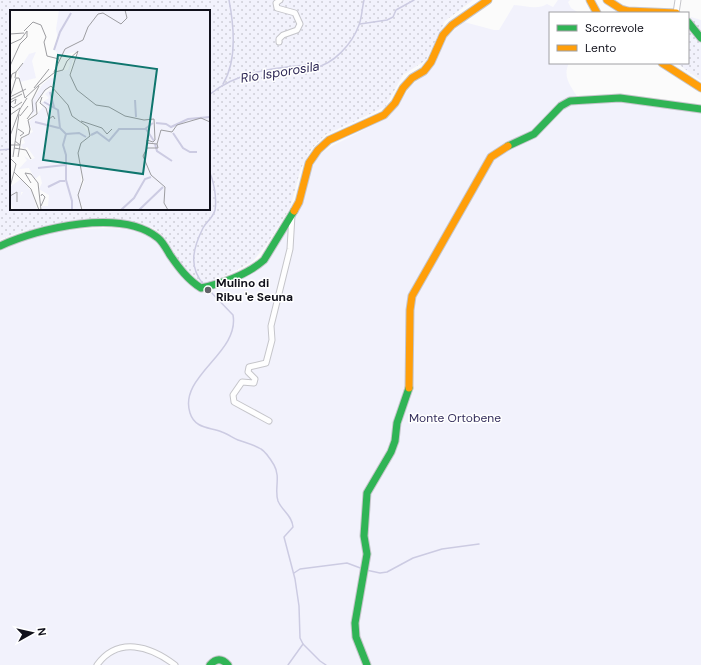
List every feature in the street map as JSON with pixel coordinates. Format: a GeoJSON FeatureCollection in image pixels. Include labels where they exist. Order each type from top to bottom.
{"type":"FeatureCollection","features":[{"type":"Feature","properties":{"kind":"street"},"geometry":{"type":"LineString","coordinates":[[280,0],[276,3],[278,8],[295,13],[300,24],[298,30],[283,35],[279,39],[280,42]]}},
{"type":"Feature","properties":{"kind":"street"},"geometry":{"type":"LineString","coordinates":[[0,246],[19,236],[51,229],[81,225],[134,225],[149,230],[159,238],[179,270],[192,283],[201,288],[220,284],[257,266],[264,260],[299,202],[309,163],[318,150],[329,140],[384,114],[395,103],[412,78],[424,71],[431,62],[443,35],[452,25],[488,0]]}},
{"type":"Feature","properties":{"kind":"street"},"geometry":{"type":"LineString","coordinates":[[590,0],[596,12]]}},
{"type":"Feature","properties":{"kind":"street"},"geometry":{"type":"LineString","coordinates":[[607,0],[621,9],[628,11],[653,12]]}},
{"type":"Feature","properties":{"kind":"street"},"geometry":{"type":"LineString","coordinates":[[676,12],[678,0]]}},
{"type":"Feature","properties":{"kind":"street"},"geometry":{"type":"LineString","coordinates":[[689,23],[701,38]]}},
{"type":"Feature","properties":{"kind":"street"},"geometry":{"type":"LineString","coordinates":[[664,64],[701,88]]}},
{"type":"Feature","properties":{"kind":"street"},"geometry":{"type":"LineString","coordinates":[[367,665],[356,637],[355,623],[367,554],[364,536],[367,493],[372,482],[391,452],[395,441],[397,423],[410,386],[410,310],[412,296],[491,157],[502,149],[534,134],[561,106],[570,101],[620,98],[701,109]]}},
{"type":"Feature","properties":{"kind":"street"},"geometry":{"type":"LineString","coordinates":[[269,421],[234,402],[233,395],[242,382],[254,383],[255,379],[248,372],[250,367],[266,363],[269,354],[272,340],[271,326],[290,249],[292,215]]}},
{"type":"Feature","properties":{"kind":"street"},"geometry":{"type":"LineString","coordinates":[[97,665],[108,653],[122,647],[136,646],[145,648],[175,665]]}},
{"type":"Feature","properties":{"kind":"street"},"geometry":{"type":"LineString","coordinates":[[210,665],[212,661],[219,659],[226,661],[228,665]]}},
{"type":"Feature","properties":{"kind":"green space"},"geometry":{"type":"Polygon","coordinates":[[[0,0],[473,0],[445,21],[426,60],[403,75],[385,107],[325,135],[312,148],[301,168],[290,208],[265,247],[252,262],[217,280],[201,285],[177,261],[162,235],[149,226],[130,221],[83,221],[35,228],[0,240],[0,0]]]}},
{"type":"Feature","properties":{"kind":"green space","name":"Monte Ortobene"},"geometry":{"type":"Polygon","coordinates":[[[558,0],[570,0],[568,2],[571,8],[577,12],[549,12],[549,64],[569,64],[566,73],[568,81],[578,98],[632,103],[701,113],[701,665],[0,665],[0,249],[34,235],[44,233],[94,228],[129,229],[151,236],[158,242],[183,277],[196,289],[254,271],[299,210],[311,169],[320,154],[332,146],[389,117],[412,85],[429,72],[448,36],[464,22],[499,30],[514,5],[540,7],[547,4],[553,7],[558,0]]]}},
{"type":"Feature","properties":{"kind":"green space"},"geometry":{"type":"Polygon","coordinates":[[[691,17],[701,20],[701,81],[678,64],[689,64],[689,24],[691,17]]]}},
{"type":"Feature","properties":{"kind":"waterway"},"geometry":{"type":"LineString","coordinates":[[223,84],[231,65],[233,43],[229,0]]}},
{"type":"Feature","properties":{"kind":"waterway","name":"Rio Isporosila"},"geometry":{"type":"LineString","coordinates":[[210,94],[231,81],[255,72],[307,65],[314,68],[321,66],[335,58],[347,46],[356,32],[360,22],[364,0]]}},
{"type":"Feature","properties":{"kind":"waterway"},"geometry":{"type":"LineString","coordinates":[[360,24],[387,20],[393,17],[396,10],[414,0]]}},
{"type":"Feature","properties":{"kind":"waterway","name":"Rio Isporosila"},"geometry":{"type":"LineString","coordinates":[[0,150],[10,149]]}},
{"type":"Feature","properties":{"kind":"waterway"},"geometry":{"type":"LineString","coordinates":[[204,285],[196,271],[194,257],[197,243],[204,226],[215,210],[215,190],[210,174]]}},
{"type":"Feature","properties":{"kind":"waterway"},"geometry":{"type":"LineString","coordinates":[[208,289],[233,315],[233,329],[228,341],[193,387],[189,400],[190,413],[192,418],[199,425],[217,430],[261,449],[267,454],[274,465],[277,474],[278,501],[291,519],[293,527],[284,537],[295,579],[299,606],[300,638],[303,644],[326,665]]}},
{"type":"Feature","properties":{"kind":"waterway"},"geometry":{"type":"LineString","coordinates":[[366,570],[380,573],[387,572],[413,558],[442,549],[479,544]]}},
{"type":"Feature","properties":{"kind":"waterway"},"geometry":{"type":"LineString","coordinates":[[294,573],[300,569],[347,563],[363,569]]}},
{"type":"Feature","properties":{"kind":"waterway"},"geometry":{"type":"LineString","coordinates":[[288,665],[303,644]]}},
{"type":"Feature","properties":{"kind":"traffic: fast"},"geometry":{"type":"LineString","coordinates":[[689,23],[701,38]]}},
{"type":"Feature","properties":{"kind":"traffic: fast"},"geometry":{"type":"LineString","coordinates":[[508,146],[534,134],[561,106],[570,101],[620,98],[701,109]]}},
{"type":"Feature","properties":{"kind":"traffic: fast"},"geometry":{"type":"LineString","coordinates":[[0,246],[16,239],[57,228],[80,224],[123,224],[142,229],[158,238],[184,273],[201,288],[234,278],[250,270],[264,260],[294,211]]}},
{"type":"Feature","properties":{"kind":"traffic: fast"},"geometry":{"type":"LineString","coordinates":[[367,665],[356,637],[355,623],[367,554],[364,536],[367,493],[391,452],[395,441],[397,423],[409,388]]}},
{"type":"Feature","properties":{"kind":"traffic: fast"},"geometry":{"type":"LineString","coordinates":[[210,665],[217,660],[224,661],[228,665]]}},
{"type":"Feature","properties":{"kind":"traffic: slow"},"geometry":{"type":"LineString","coordinates":[[294,211],[299,202],[309,163],[318,150],[329,140],[384,115],[395,103],[403,88],[412,78],[424,71],[431,62],[443,35],[452,25],[488,0]]}},
{"type":"Feature","properties":{"kind":"traffic: slow"},"geometry":{"type":"LineString","coordinates":[[590,0],[596,12]]}},
{"type":"Feature","properties":{"kind":"traffic: slow"},"geometry":{"type":"LineString","coordinates":[[607,0],[621,9],[628,11],[652,12]]}},
{"type":"Feature","properties":{"kind":"traffic: slow"},"geometry":{"type":"LineString","coordinates":[[664,64],[701,88]]}},
{"type":"Feature","properties":{"kind":"traffic: slow"},"geometry":{"type":"LineString","coordinates":[[409,388],[410,310],[412,296],[491,157],[508,146]]}},
{"type":"Feature","properties":{"kind":"place","name":"Mulino di Ribu 'e Seuna"},"geometry":{"type":"Point","coordinates":[208,290]}}]}
